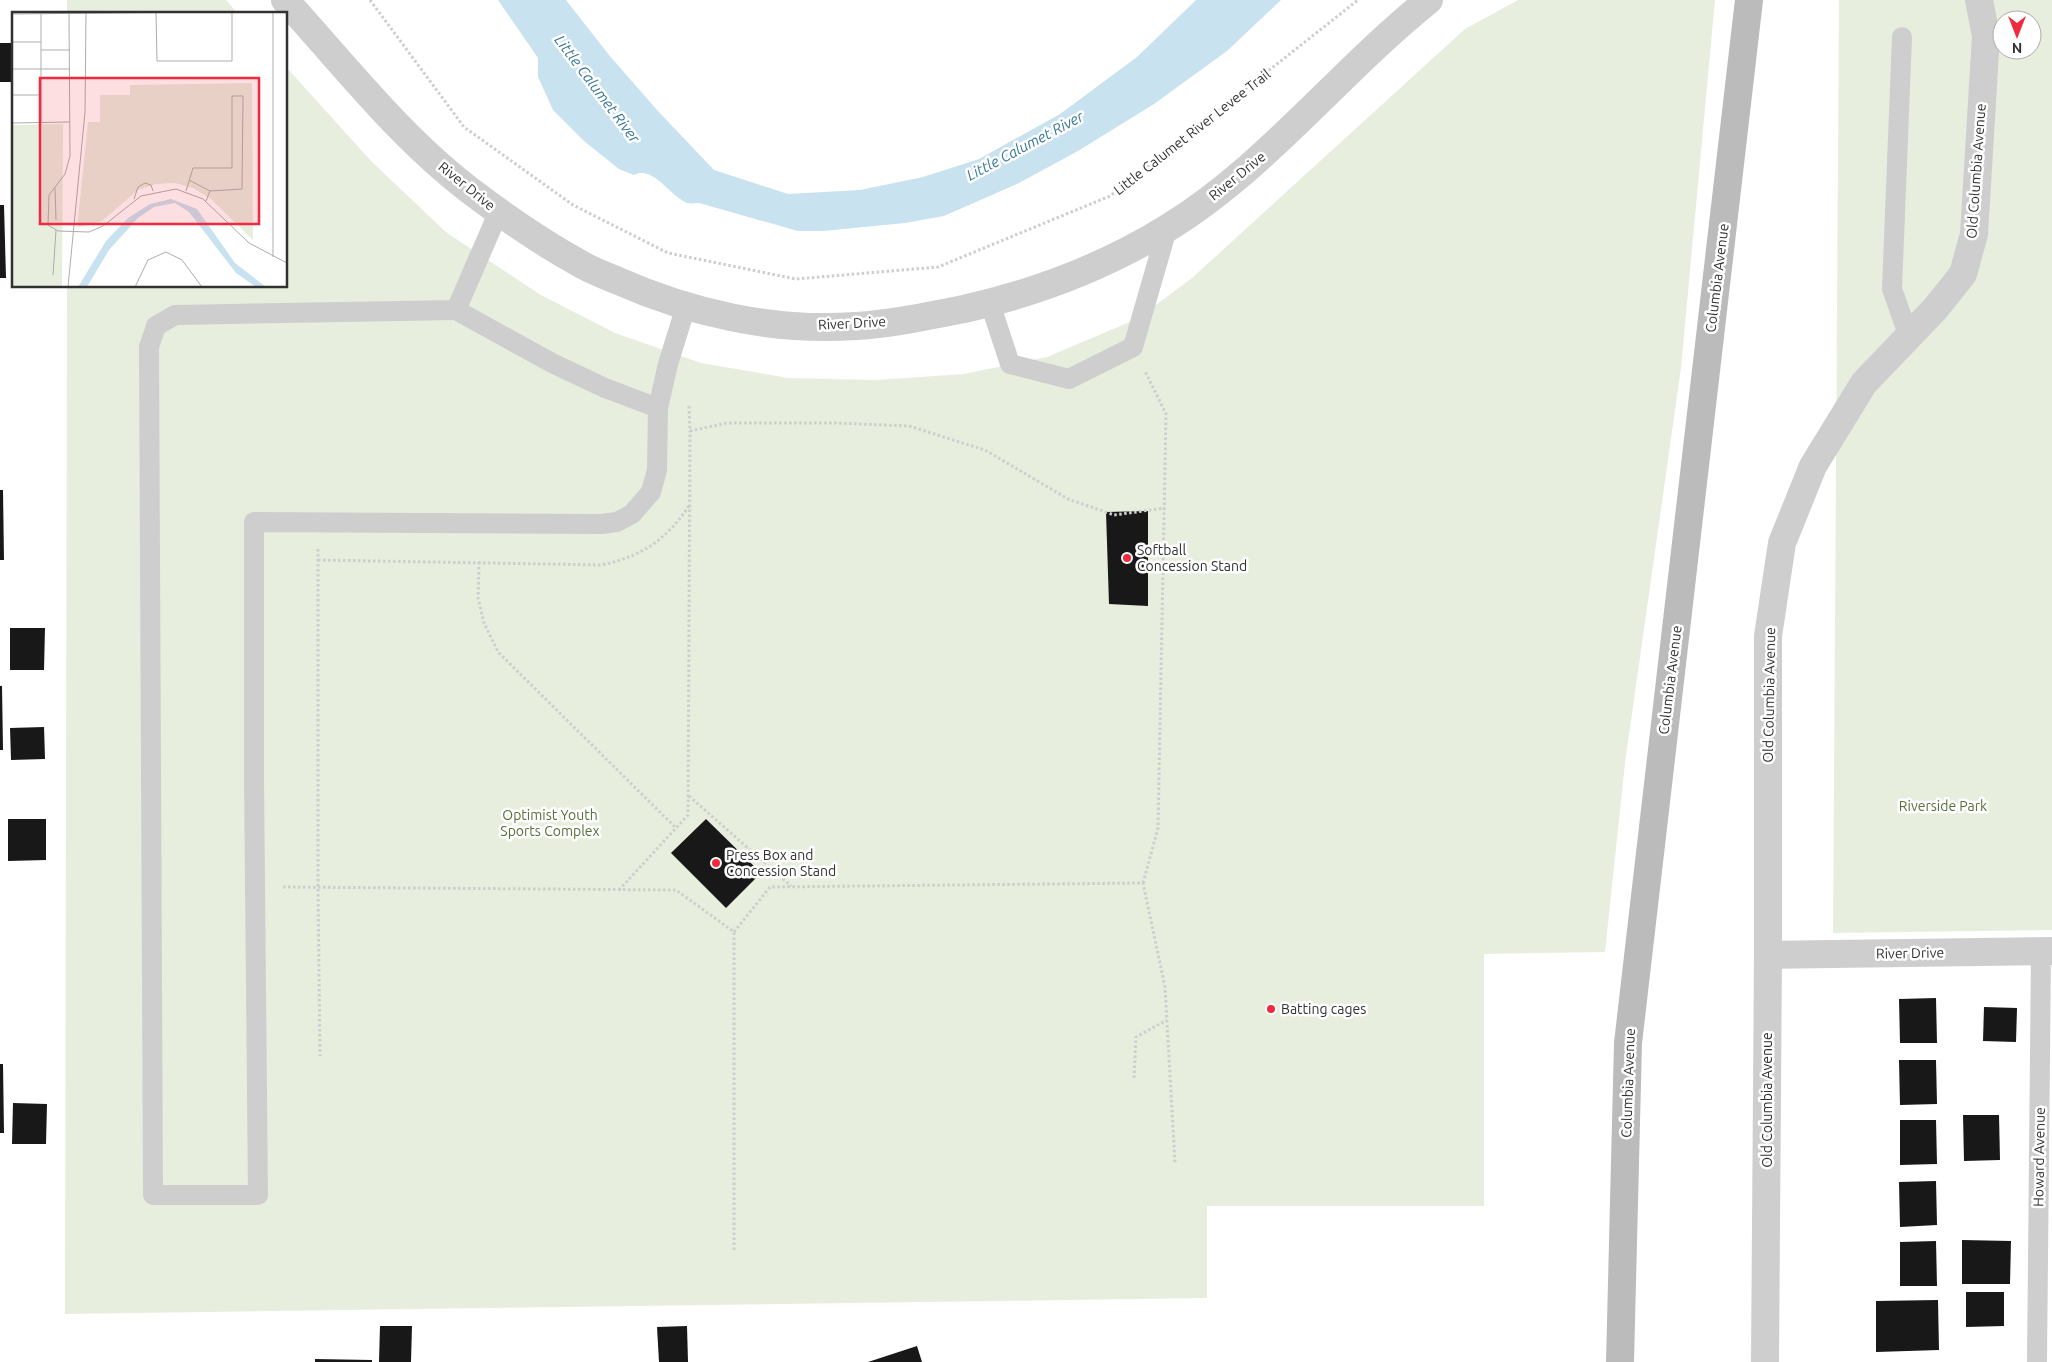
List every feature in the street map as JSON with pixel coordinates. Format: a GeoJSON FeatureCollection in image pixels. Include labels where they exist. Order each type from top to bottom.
{"type":"FeatureCollection","features":[{"type":"Feature","properties":{"kind":"street","name":"River Drive"},"geometry":{"type":"LineString","coordinates":[[285,0],[420,148],[474,194],[581,264],[630,286],[686,306],[725,315],[781,325],[855,326],[922,318],[990,303],[1043,287],[1103,263],[1167,228],[1213,197],[1264,155],[1393,29],[1429,0]]}},
{"type":"Feature","properties":{"kind":"street","name":"Columbia Avenue"},"geometry":{"type":"LineString","coordinates":[[1620,1362],[1628,1043],[1749,0]]}},
{"type":"Feature","properties":{"kind":"street","name":"Old Columbia Avenue"},"geometry":{"type":"LineString","coordinates":[[1765,1362],[1768,636],[1782,543],[1818,458],[1864,383],[1935,309],[1964,274],[1974,234],[1986,36],[1979,0]]}},
{"type":"Feature","properties":{"kind":"street","name":"River Drive"},"geometry":{"type":"LineString","coordinates":[[1768,955],[2046,951]]}},
{"type":"Feature","properties":{"kind":"lane"},"geometry":{"type":"LineString","coordinates":[[1902,37],[1892,289],[1909,336]]}},
{"type":"Feature","properties":{"kind":"lane"},"geometry":{"type":"LineString","coordinates":[[456,310],[498,211]]}},
{"type":"Feature","properties":{"kind":"lane"},"geometry":{"type":"LineString","coordinates":[[990,303],[1010,364],[1069,379],[1133,347],[1167,228]]}},
{"type":"Feature","properties":{"kind":"lane"},"geometry":{"type":"LineString","coordinates":[[658,408],[605,388],[552,363],[456,310],[175,315],[156,326],[149,347],[153,1194],[258,1194],[254,781],[254,522],[592,524],[617,522],[632,514],[651,492],[657,470],[658,408],[668,364],[686,306]]}},
{"type":"Feature","properties":{"kind":"lane","name":"Howard Avenue"},"geometry":{"type":"LineString","coordinates":[[2037,1362],[2045,1206],[2046,951]]}},
{"type":"Feature","properties":{"kind":"path","name":"Little Calumet River Levee Trail"},"geometry":{"type":"LineString","coordinates":[[370,0],[464,128],[573,205],[668,252],[796,279],[938,267],[1110,196],[1358,0]]}},
{"type":"Feature","properties":{"kind":"path"},"geometry":{"type":"LineString","coordinates":[[1133,347],[1166,414],[1158,828],[1143,883],[1165,987],[1175,1162]]}},
{"type":"Feature","properties":{"kind":"path"},"geometry":{"type":"LineString","coordinates":[[619,890],[688,815],[689,404]]}},
{"type":"Feature","properties":{"kind":"path"},"geometry":{"type":"LineString","coordinates":[[690,431],[727,423],[836,423],[909,426],[985,450],[1068,499],[1114,515],[1165,508]]}},
{"type":"Feature","properties":{"kind":"path"},"geometry":{"type":"LineString","coordinates":[[318,540],[320,1056]]}},
{"type":"Feature","properties":{"kind":"path"},"geometry":{"type":"LineString","coordinates":[[318,560],[479,562],[478,598],[484,623],[498,652],[676,828]]}},
{"type":"Feature","properties":{"kind":"path"},"geometry":{"type":"LineString","coordinates":[[688,796],[792,887]]}},
{"type":"Feature","properties":{"kind":"path"},"geometry":{"type":"LineString","coordinates":[[734,1250],[734,932],[770,887],[1143,883]]}},
{"type":"Feature","properties":{"kind":"path"},"geometry":{"type":"LineString","coordinates":[[275,887],[676,890],[734,932]]}},
{"type":"Feature","properties":{"kind":"path"},"geometry":{"type":"LineString","coordinates":[[1134,1078],[1136,1037],[1167,1020]]}},
{"type":"Feature","properties":{"kind":"green space"},"geometry":{"type":"Polygon","coordinates":[[[67,0],[226,0],[236,12],[67,12],[67,0]]]}},
{"type":"Feature","properties":{"kind":"green space","name":"Optimist Youth Sports Complex"},"geometry":{"type":"Polygon","coordinates":[[[1518,0],[1715,0],[1681,368],[1625,763],[1605,952],[1484,954],[1484,1206],[1207,1206],[1207,1298],[65,1314],[67,288],[288,288],[288,69],[372,162],[447,233],[541,295],[615,333],[701,363],[788,378],[876,380],[964,374],[1047,357],[1137,319],[1192,278],[1465,29],[1518,0]]]}},
{"type":"Feature","properties":{"kind":"green space","name":"Riverside Park"},"geometry":{"type":"Polygon","coordinates":[[[1839,0],[2052,0],[2052,930],[1833,933],[1839,0]]]}},
{"type":"Feature","properties":{"kind":"water","name":"Little Calumet River"},"geometry":{"type":"Polygon","coordinates":[[[498,0],[566,0],[609,55],[657,110],[714,170],[788,194],[860,190],[923,177],[979,159],[1060,114],[1137,57],[1196,0],[1281,0],[1227,51],[1154,104],[1078,151],[1019,183],[944,216],[905,223],[823,231],[798,231],[699,203],[687,203],[648,174],[634,175],[619,169],[584,141],[553,110],[538,77],[538,58],[498,0]]]}},
{"type":"Feature","properties":{"kind":"building"},"geometry":{"type":"Polygon","coordinates":[[[0,43],[11,43],[11,82],[0,82],[0,43]]]}},
{"type":"Feature","properties":{"kind":"building"},"geometry":{"type":"Polygon","coordinates":[[[0,205],[4,205],[6,278],[0,278],[0,205]]]}},
{"type":"Feature","properties":{"kind":"building"},"geometry":{"type":"Polygon","coordinates":[[[0,490],[3,490],[4,560],[0,560],[0,490]]]}},
{"type":"Feature","properties":{"kind":"building","name":"Softball Concession Stand"},"geometry":{"type":"Polygon","coordinates":[[[1148,511],[1148,606],[1109,604],[1106,512],[1148,511]]]}},
{"type":"Feature","properties":{"kind":"building"},"geometry":{"type":"Polygon","coordinates":[[[10,628],[45,628],[44,670],[10,670],[10,628]]]}},
{"type":"Feature","properties":{"kind":"building"},"geometry":{"type":"Polygon","coordinates":[[[0,686],[2,686],[3,750],[0,750],[0,686]]]}},
{"type":"Feature","properties":{"kind":"building"},"geometry":{"type":"Polygon","coordinates":[[[44,727],[45,759],[11,760],[10,728],[44,727]]]}},
{"type":"Feature","properties":{"kind":"building"},"geometry":{"type":"Polygon","coordinates":[[[8,819],[46,819],[46,860],[8,861],[8,819]]]}},
{"type":"Feature","properties":{"kind":"building","name":"Press Box and Concession Stand"},"geometry":{"type":"Polygon","coordinates":[[[706,819],[761,873],[726,908],[671,853],[706,819]]]}},
{"type":"Feature","properties":{"kind":"building"},"geometry":{"type":"Polygon","coordinates":[[[1936,998],[1937,1043],[1900,1043],[1899,999],[1936,998]]]}},
{"type":"Feature","properties":{"kind":"building"},"geometry":{"type":"Polygon","coordinates":[[[1984,1007],[2017,1008],[2016,1042],[1983,1041],[1984,1007]]]}},
{"type":"Feature","properties":{"kind":"building"},"geometry":{"type":"Polygon","coordinates":[[[1899,1060],[1936,1060],[1937,1104],[1900,1105],[1899,1060]]]}},
{"type":"Feature","properties":{"kind":"building"},"geometry":{"type":"Polygon","coordinates":[[[0,1064],[3,1064],[4,1133],[0,1133],[0,1064]]]}},
{"type":"Feature","properties":{"kind":"building"},"geometry":{"type":"Polygon","coordinates":[[[13,1103],[47,1104],[46,1144],[12,1144],[13,1103]]]}},
{"type":"Feature","properties":{"kind":"building"},"geometry":{"type":"Polygon","coordinates":[[[1963,1115],[1999,1115],[2000,1160],[1964,1161],[1963,1115]]]}},
{"type":"Feature","properties":{"kind":"building"},"geometry":{"type":"Polygon","coordinates":[[[1900,1120],[1936,1120],[1937,1164],[1900,1165],[1900,1120]]]}},
{"type":"Feature","properties":{"kind":"building"},"geometry":{"type":"Polygon","coordinates":[[[1936,1181],[1937,1225],[1900,1227],[1899,1182],[1936,1181]]]}},
{"type":"Feature","properties":{"kind":"building"},"geometry":{"type":"Polygon","coordinates":[[[1962,1240],[2011,1241],[2010,1284],[1962,1284],[1962,1240]]]}},
{"type":"Feature","properties":{"kind":"building"},"geometry":{"type":"Polygon","coordinates":[[[1936,1241],[1937,1286],[1900,1286],[1900,1242],[1936,1241]]]}},
{"type":"Feature","properties":{"kind":"building"},"geometry":{"type":"Polygon","coordinates":[[[1966,1292],[2004,1292],[2004,1326],[1966,1327],[1966,1292]]]}},
{"type":"Feature","properties":{"kind":"building"},"geometry":{"type":"Polygon","coordinates":[[[1938,1300],[1939,1350],[1876,1352],[1876,1301],[1938,1300]]]}},
{"type":"Feature","properties":{"kind":"building"},"geometry":{"type":"Polygon","coordinates":[[[380,1326],[412,1326],[411,1362],[379,1362],[380,1326]]]}},
{"type":"Feature","properties":{"kind":"building"},"geometry":{"type":"Polygon","coordinates":[[[687,1326],[688,1362],[659,1362],[657,1327],[687,1326]]]}},
{"type":"Feature","properties":{"kind":"building"},"geometry":{"type":"Polygon","coordinates":[[[917,1346],[922,1362],[868,1362],[917,1346]]]}},
{"type":"Feature","properties":{"kind":"building"},"geometry":{"type":"Polygon","coordinates":[[[315,1359],[372,1360],[372,1362],[315,1362],[315,1359]]]}},
{"type":"Feature","properties":{"kind":"place","name":"Softball Concession Stand"},"geometry":{"type":"Point","coordinates":[1127,558]}},
{"type":"Feature","properties":{"kind":"place","name":"Press Box and Concession Stand"},"geometry":{"type":"Point","coordinates":[716,863]}},
{"type":"Feature","properties":{"kind":"place","name":"Batting cages"},"geometry":{"type":"Point","coordinates":[1271,1009]}}]}
